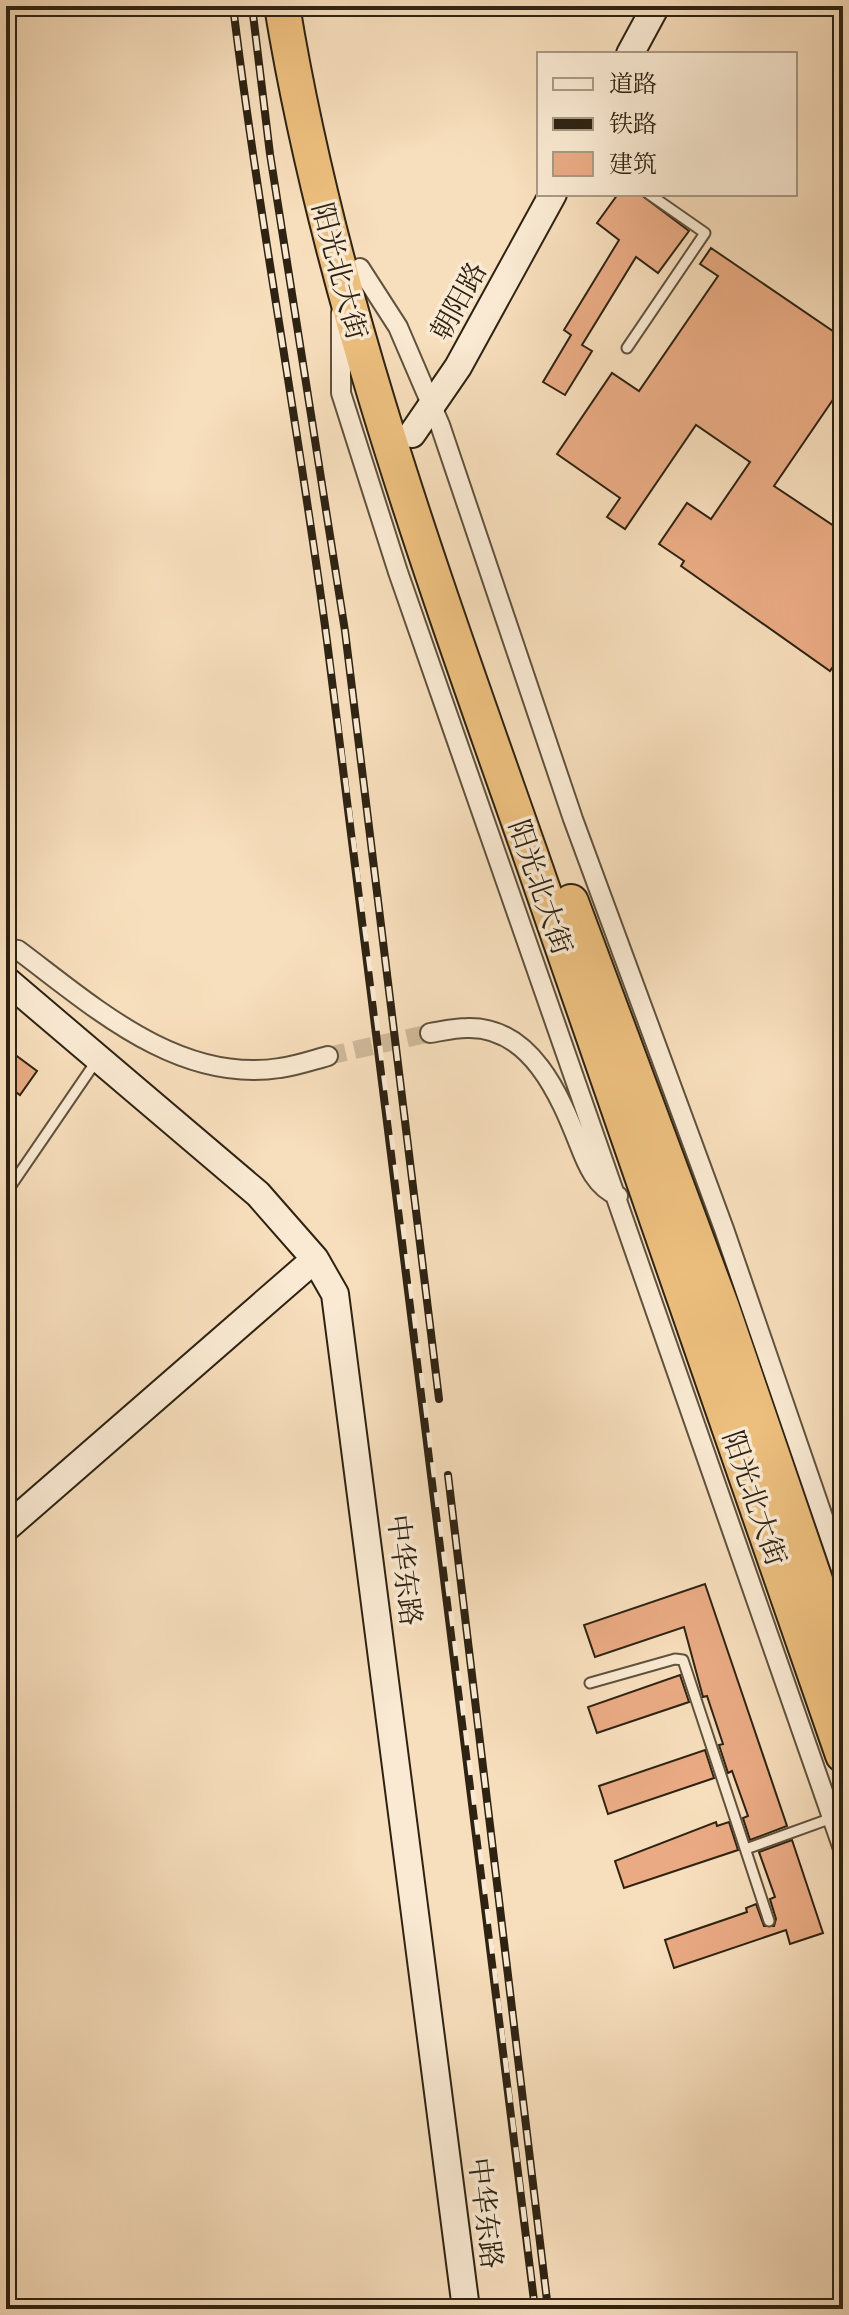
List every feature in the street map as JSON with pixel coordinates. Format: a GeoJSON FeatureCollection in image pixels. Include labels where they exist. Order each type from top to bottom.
{"type":"FeatureCollection","features":[{"type":"Feature","properties":{"kind":"highway","name":"阳光北大街"},"geometry":{"type":"LineString","coordinates":[[282,6],[307,140],[633,1197],[843,1755]]}},
{"type":"Feature","properties":{"kind":"highway","name":"阳光北大街"},"geometry":{"type":"LineString","coordinates":[[305,6],[351,275],[412,434],[567,891],[722,1308],[843,1662]]}},
{"type":"Feature","properties":{"kind":"street"},"geometry":{"type":"LineString","coordinates":[[631,52],[656,6]]}},
{"type":"Feature","properties":{"kind":"street","name":"朝阳路"},"geometry":{"type":"LineString","coordinates":[[412,434],[458,367],[552,196]]}},
{"type":"Feature","properties":{"kind":"street"},"geometry":{"type":"LineString","coordinates":[[351,275],[398,327],[432,404],[568,804],[724,1229],[843,1575]]}},
{"type":"Feature","properties":{"kind":"street"},"geometry":{"type":"LineString","coordinates":[[6,948],[18,950],[126,1030],[189,1059],[228,1068],[256,1070],[281,1068],[328,1056]]}},
{"type":"Feature","properties":{"kind":"street","name":"中华东路"},"geometry":{"type":"LineString","coordinates":[[6,980],[258,1194],[315,1259],[335,1294],[341,1321],[466,2309]]}},
{"type":"Feature","properties":{"kind":"street"},"geometry":{"type":"LineString","coordinates":[[430,1033],[470,1028],[512,1042],[530,1055],[556,1088],[589,1169],[599,1183],[633,1197],[838,1816],[843,1849]]}},
{"type":"Feature","properties":{"kind":"street"},"geometry":{"type":"LineString","coordinates":[[6,1528],[315,1259]]}},
{"type":"Feature","properties":{"kind":"lane"},"geometry":{"type":"LineString","coordinates":[[627,348],[705,233],[652,196]]}},
{"type":"Feature","properties":{"kind":"lane"},"geometry":{"type":"LineString","coordinates":[[6,1193],[99,1057]]}},
{"type":"Feature","properties":{"kind":"lane"},"geometry":{"type":"LineString","coordinates":[[590,1683],[675,1659],[683,1660],[769,1921]]}},
{"type":"Feature","properties":{"kind":"lane"},"geometry":{"type":"LineString","coordinates":[[746,1849],[838,1816]]}},
{"type":"Feature","properties":{"kind":"building"},"geometry":{"type":"Polygon","coordinates":[[[617,196],[643,196],[689,231],[658,273],[636,257],[582,345],[592,351],[565,395],[543,382],[571,335],[564,330],[619,240],[597,223],[617,196]]]}},
{"type":"Feature","properties":{"kind":"building"},"geometry":{"type":"Polygon","coordinates":[[[711,248],[843,338],[843,385],[774,486],[843,532],[843,652],[830,671],[681,566],[684,561],[659,544],[687,503],[711,519],[750,462],[696,425],[625,529],[607,517],[620,498],[557,454],[612,373],[639,391],[718,276],[700,264],[711,248]]]}},
{"type":"Feature","properties":{"kind":"building"},"geometry":{"type":"Polygon","coordinates":[[[6,1048],[37,1071],[20,1095],[6,1085],[6,1048]]]}},
{"type":"Feature","properties":{"kind":"building"},"geometry":{"type":"Polygon","coordinates":[[[705,1584],[787,1826],[750,1840],[743,1818],[748,1816],[732,1771],[728,1773],[719,1745],[723,1744],[707,1696],[703,1697],[684,1627],[595,1657],[584,1625],[705,1584]]]}},
{"type":"Feature","properties":{"kind":"building"},"geometry":{"type":"Polygon","coordinates":[[[680,1675],[689,1702],[597,1733],[588,1707],[680,1675]]]}},
{"type":"Feature","properties":{"kind":"building"},"geometry":{"type":"Polygon","coordinates":[[[705,1750],[714,1778],[608,1814],[599,1786],[705,1750]]]}},
{"type":"Feature","properties":{"kind":"building"},"geometry":{"type":"Polygon","coordinates":[[[716,1822],[717,1826],[729,1822],[738,1850],[624,1888],[615,1861],[716,1822]]]}},
{"type":"Feature","properties":{"kind":"building"},"geometry":{"type":"Polygon","coordinates":[[[792,1840],[823,1933],[790,1944],[786,1930],[674,1968],[665,1940],[747,1912],[746,1908],[756,1904],[764,1926],[774,1926],[776,1919],[770,1899],[775,1897],[759,1852],[792,1840]]]}},
{"type":"Feature","properties":{"kind":"tunnel"},"geometry":{"type":"LineString","coordinates":[[328,1056],[430,1033]]}},
{"type":"Feature","properties":{"kind":"railway"},"geometry":{"type":"LineString","coordinates":[[233,6],[316,562],[354,850],[434,1475],[535,2309]]}},
{"type":"Feature","properties":{"kind":"railway"},"geometry":{"type":"LineString","coordinates":[[252,6],[270,154],[345,631],[439,1399]]}},
{"type":"Feature","properties":{"kind":"railway"},"geometry":{"type":"LineString","coordinates":[[448,1475],[548,2309]]}}]}
